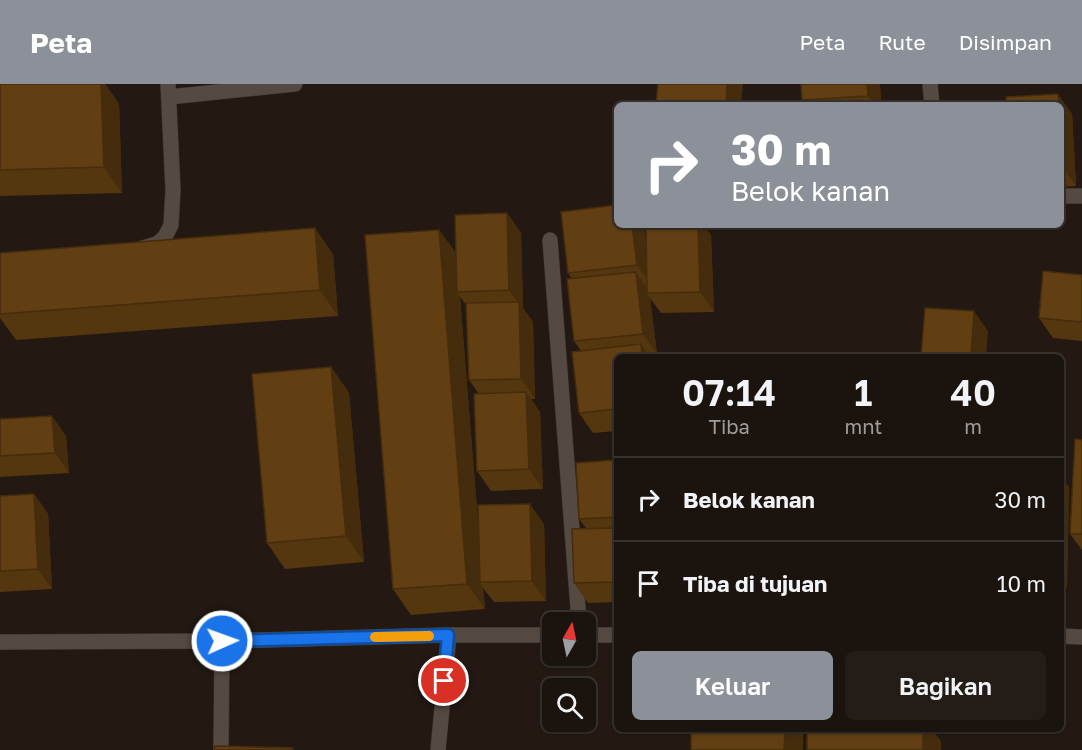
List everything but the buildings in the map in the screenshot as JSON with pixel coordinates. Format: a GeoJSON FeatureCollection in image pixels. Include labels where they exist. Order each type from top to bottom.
{"type":"FeatureCollection","features":[{"type":"Feature","properties":{"kind":"street"},"geometry":{"type":"LineString","coordinates":[[132,250],[157,244],[165,237],[171,225],[173,190],[169,91],[295,84]]}},
{"type":"Feature","properties":{"kind":"street"},"geometry":{"type":"LineString","coordinates":[[930,84],[932,102]]}},
{"type":"Feature","properties":{"kind":"street"},"geometry":{"type":"LineString","coordinates":[[1064,196],[1082,196]]}},
{"type":"Feature","properties":{"kind":"street"},"geometry":{"type":"LineString","coordinates":[[550,240],[578,612]]}},
{"type":"Feature","properties":{"kind":"street"},"geometry":{"type":"LineString","coordinates":[[438,750],[448,635]]}},
{"type":"Feature","properties":{"kind":"street"},"geometry":{"type":"LineString","coordinates":[[0,642],[222,641],[542,635]]}},
{"type":"Feature","properties":{"kind":"street"},"geometry":{"type":"LineString","coordinates":[[596,635],[614,635]]}},
{"type":"Feature","properties":{"kind":"street"},"geometry":{"type":"LineString","coordinates":[[1064,636],[1082,637]]}},
{"type":"Feature","properties":{"kind":"street"},"geometry":{"type":"LineString","coordinates":[[221,750],[222,641]]}},
{"type":"Feature","properties":{"kind":"slow traffic"},"geometry":{"type":"LineString","coordinates":[[375,637],[429,636]]}},
{"type":"Feature","properties":{"kind":"route"},"geometry":{"type":"LineString","coordinates":[[222,641],[448,635],[444,681]]}}]}
